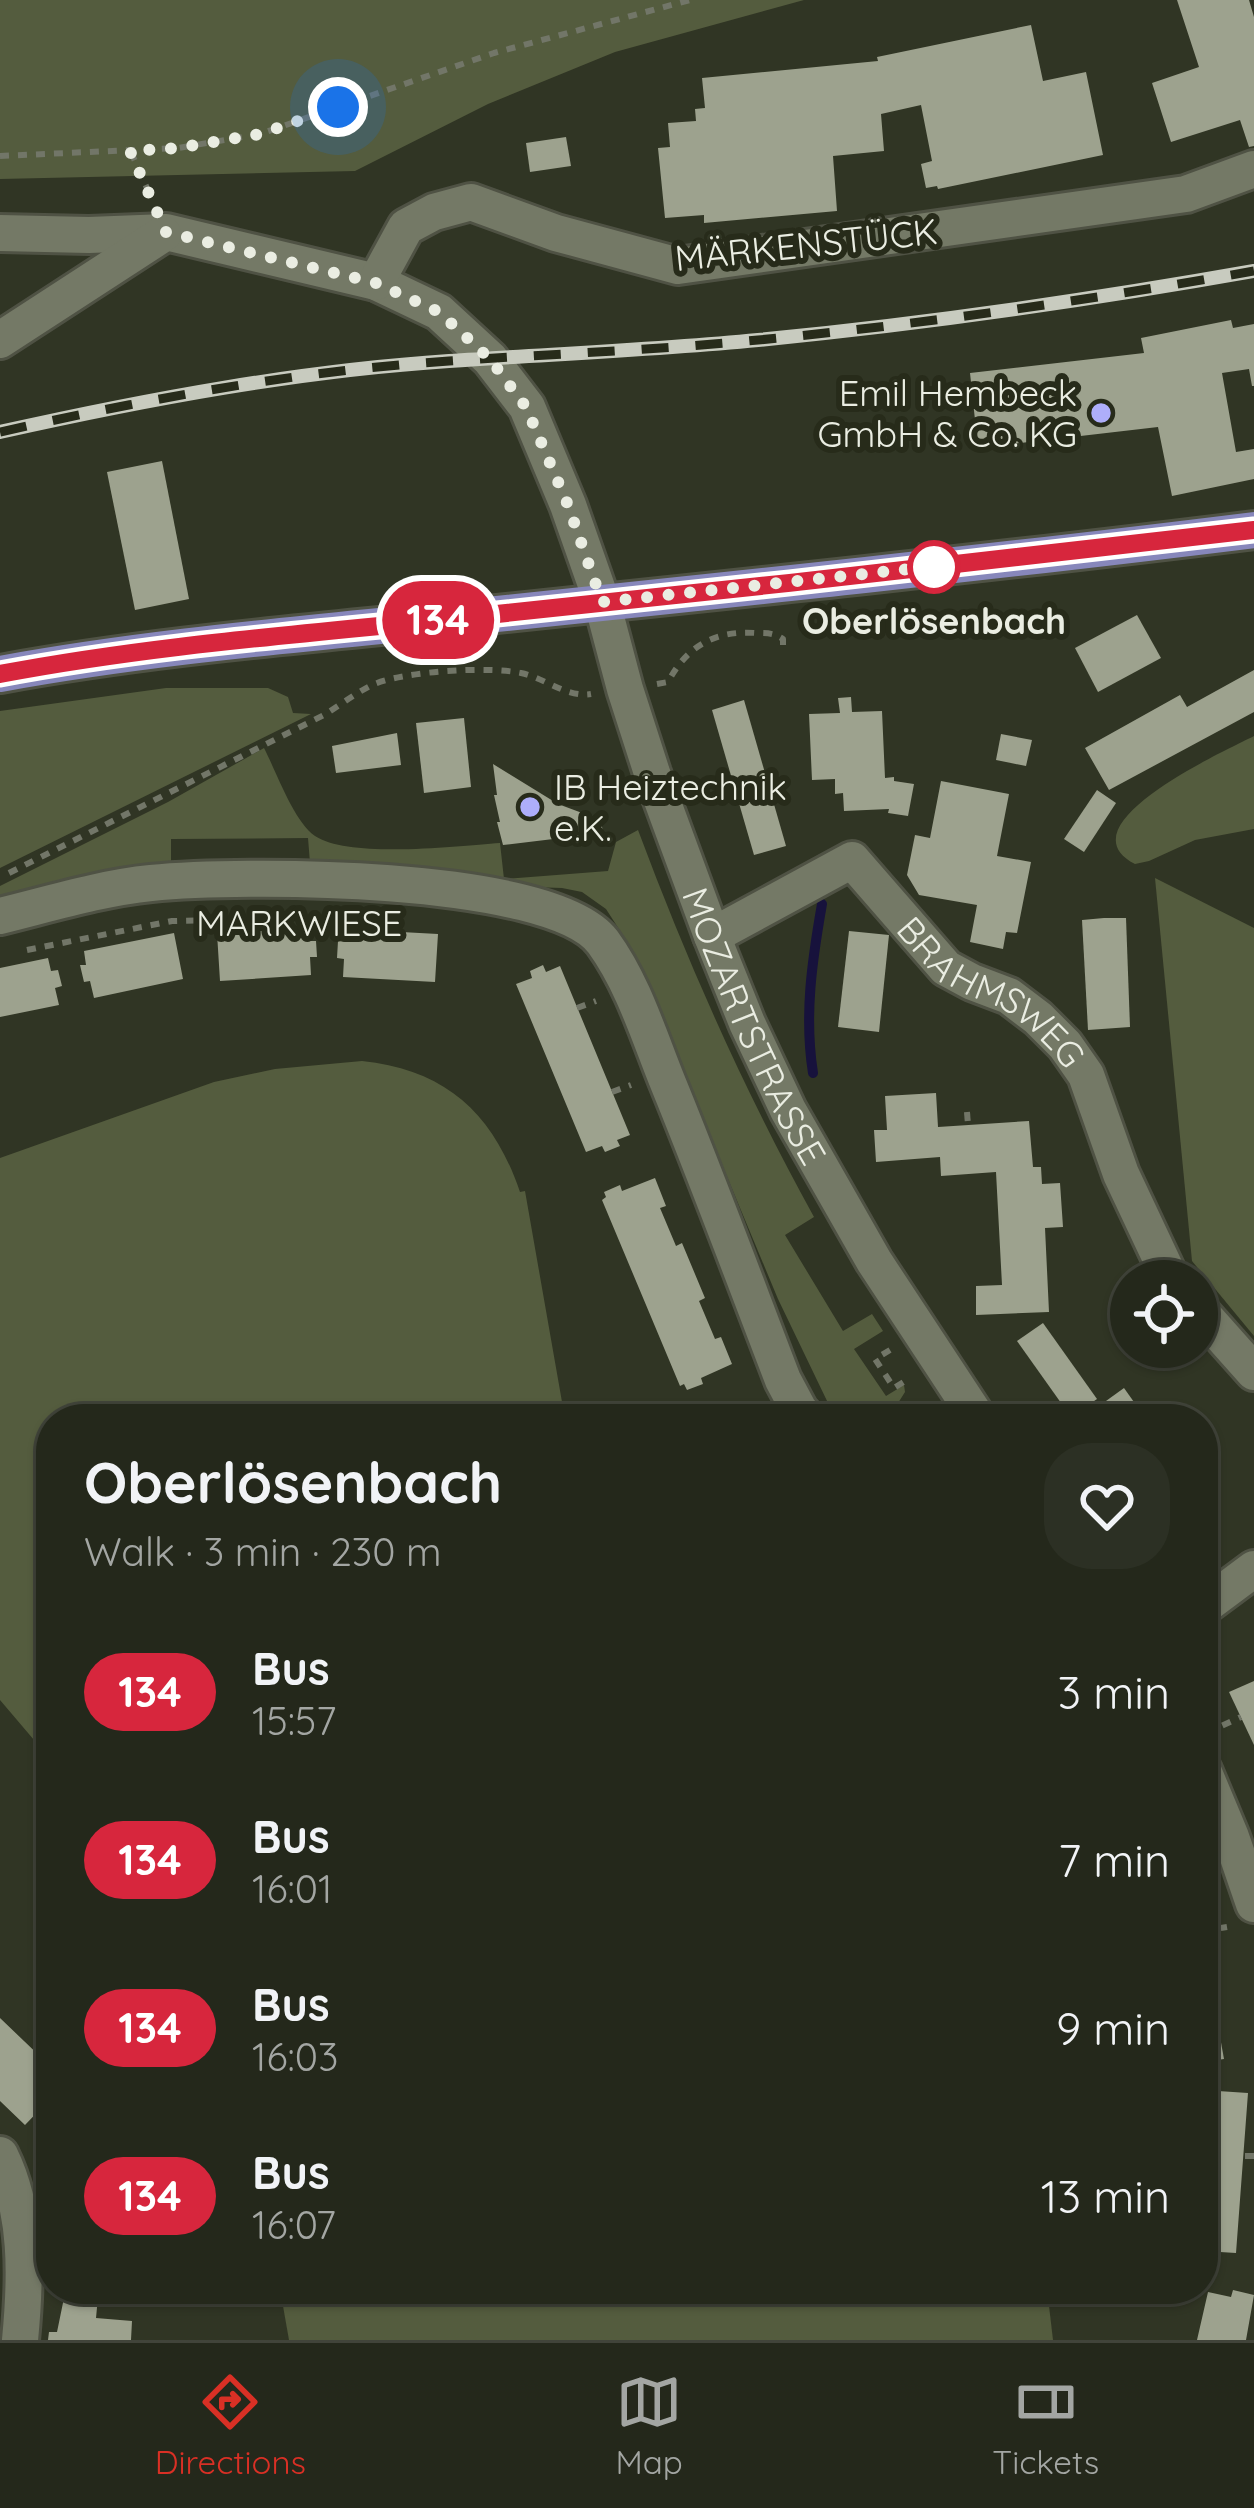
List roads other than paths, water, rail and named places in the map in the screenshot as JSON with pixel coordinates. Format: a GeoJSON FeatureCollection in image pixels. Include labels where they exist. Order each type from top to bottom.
{"type":"FeatureCollection","features":[{"type":"Feature","properties":{"kind":"main road"},"geometry":{"type":"LineString","coordinates":[[0,674],[104,657],[1254,530]]}},
{"type":"Feature","properties":{"kind":"street","name":"MÄRKENSTÜCK"},"geometry":{"type":"LineString","coordinates":[[376,283],[406,227],[434,212],[471,202],[556,233],[678,266],[1186,194],[1254,170]]}},
{"type":"Feature","properties":{"kind":"street"},"geometry":{"type":"LineString","coordinates":[[0,340],[166,232]]}},
{"type":"Feature","properties":{"kind":"street"},"geometry":{"type":"LineString","coordinates":[[0,233],[166,232],[376,283],[439,312],[490,359],[526,407],[602,602]]}},
{"type":"Feature","properties":{"kind":"street","name":"MOZARTSTRASSE"},"geometry":{"type":"LineString","coordinates":[[602,602],[625,689],[679,849],[788,1110],[963,1404]]}},
{"type":"Feature","properties":{"kind":"street","name":"BRAHMSWEG"},"geometry":{"type":"LineString","coordinates":[[712,936],[852,860],[946,968],[1010,996],[1065,1045],[1086,1075],[1121,1174],[1161,1260]]}},
{"type":"Feature","properties":{"kind":"street","name":"MARKWIESE"},"geometry":{"type":"LineString","coordinates":[[0,916],[149,883],[241,878],[437,887],[556,910],[588,928],[602,941],[630,989],[796,1404]]}},
{"type":"Feature","properties":{"kind":"street"},"geometry":{"type":"LineString","coordinates":[[1218,1332],[1254,1372]]}},
{"type":"Feature","properties":{"kind":"street"},"geometry":{"type":"LineString","coordinates":[[1218,1596],[1254,1569]]}},
{"type":"Feature","properties":{"kind":"street"},"geometry":{"type":"LineString","coordinates":[[1218,1806],[1254,1904]]}},
{"type":"Feature","properties":{"kind":"street"},"geometry":{"type":"LineString","coordinates":[[0,2155],[10,2175],[22,2239],[25,2288],[20,2340]]}},
{"type":"Feature","properties":{"kind":"waterway"},"geometry":{"type":"LineString","coordinates":[[813,1073],[809,1010],[822,904]]}},
{"type":"Feature","properties":{"kind":"railway"},"geometry":{"type":"LineString","coordinates":[[0,432],[280,379],[449,361],[820,334],[1254,271]]}},
{"type":"Feature","properties":{"kind":"place","name":"Emil Hembeck GmbH & Co. KG"},"geometry":{"type":"Point","coordinates":[1101,413]}},
{"type":"Feature","properties":{"kind":"place","name":"Oberlösenbach"},"geometry":{"type":"Point","coordinates":[934,567]}},
{"type":"Feature","properties":{"kind":"place","name":"IB Heiztechnik e.K."},"geometry":{"type":"Point","coordinates":[530,807]}}]}
